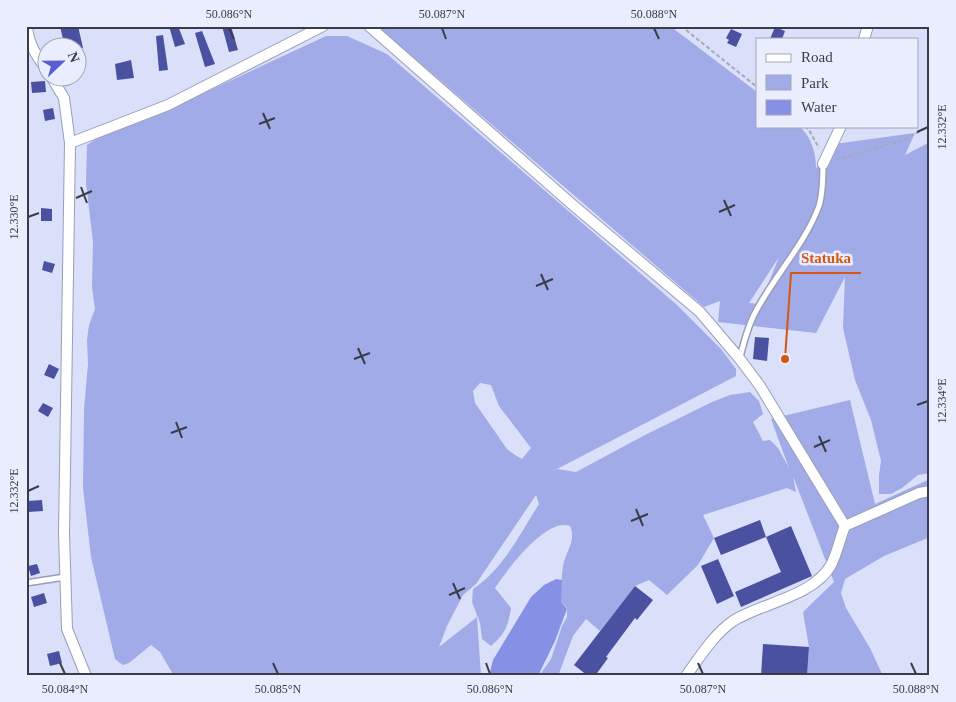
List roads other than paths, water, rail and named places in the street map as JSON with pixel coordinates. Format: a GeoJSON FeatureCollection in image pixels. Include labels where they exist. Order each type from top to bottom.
{"type":"FeatureCollection","features":[{"type":"Feature","properties":{"kind":"street"},"geometry":{"type":"LineString","coordinates":[[27,26],[27,36],[38,58]]}},
{"type":"Feature","properties":{"kind":"street"},"geometry":{"type":"LineString","coordinates":[[70,143],[168,105],[323,26]]}},
{"type":"Feature","properties":{"kind":"street"},"geometry":{"type":"LineString","coordinates":[[369,26],[574,206],[700,312],[740,358],[760,386],[845,526]]}},
{"type":"Feature","properties":{"kind":"street"},"geometry":{"type":"LineString","coordinates":[[864,38],[868,26]]}},
{"type":"Feature","properties":{"kind":"street"},"geometry":{"type":"LineString","coordinates":[[58,88],[64,98],[70,143],[64,534],[68,629],[86,676]]}},
{"type":"Feature","properties":{"kind":"street"},"geometry":{"type":"LineString","coordinates":[[823,164],[840,128]]}},
{"type":"Feature","properties":{"kind":"street"},"geometry":{"type":"LineString","coordinates":[[686,676],[720,632],[734,621],[750,612],[807,589],[822,578],[831,565],[845,526],[919,493],[930,491]]}},
{"type":"Feature","properties":{"kind":"lane"},"geometry":{"type":"LineString","coordinates":[[740,358],[746,333],[755,311],[806,232],[819,205],[823,164]]}},
{"type":"Feature","properties":{"kind":"lane"},"geometry":{"type":"LineString","coordinates":[[26,583],[66,577]]}},
{"type":"Feature","properties":{"kind":"water"},"geometry":{"type":"Polygon","coordinates":[[[556,579],[562,580],[561,602],[567,609],[555,641],[538,676],[489,676],[493,660],[531,597],[544,585],[556,579]]]}},
{"type":"Feature","properties":{"kind":"place","name":"Statuka"},"geometry":{"type":"Point","coordinates":[785,359]}}]}
